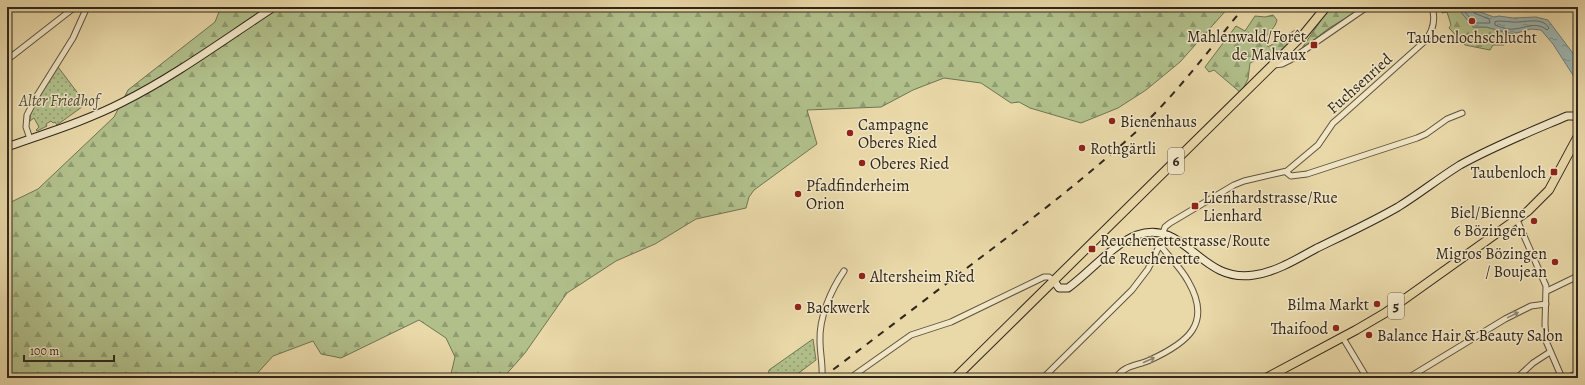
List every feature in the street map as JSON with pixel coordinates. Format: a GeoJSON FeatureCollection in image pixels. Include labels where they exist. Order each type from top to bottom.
{"type":"FeatureCollection","features":[{"type":"Feature","properties":{"kind":"main road","name":"6"},"geometry":{"type":"LineString","coordinates":[[955,378],[1303,36],[1326,7]]}},
{"type":"Feature","properties":{"kind":"main road","name":"5"},"geometry":{"type":"LineString","coordinates":[[1266,378],[1343,338],[1396,306],[1517,220],[1537,204],[1549,190],[1578,136]]}},
{"type":"Feature","properties":{"kind":"street"},"geometry":{"type":"LineString","coordinates":[[7,60],[75,7]]}},
{"type":"Feature","properties":{"kind":"street"},"geometry":{"type":"LineString","coordinates":[[30,139],[25,123],[31,104],[73,38],[88,7]]}},
{"type":"Feature","properties":{"kind":"street"},"geometry":{"type":"LineString","coordinates":[[7,147],[101,113],[144,90],[274,7]]}},
{"type":"Feature","properties":{"kind":"street"},"geometry":{"type":"LineString","coordinates":[[1274,64],[1282,64],[1290,60],[1367,7]]}},
{"type":"Feature","properties":{"kind":"street","name":"Fuchsenried"},"geometry":{"type":"LineString","coordinates":[[1286,172],[1295,166],[1318,145],[1340,117],[1424,41],[1434,25],[1434,14],[1432,7]]}},
{"type":"Feature","properties":{"kind":"street"},"geometry":{"type":"LineString","coordinates":[[1043,378],[1132,290],[1148,269],[1160,244],[1165,227],[1170,223],[1234,185],[1244,181],[1286,172],[1291,176],[1307,174],[1417,138],[1426,134],[1447,119],[1462,113]]}},
{"type":"Feature","properties":{"kind":"street"},"geometry":{"type":"LineString","coordinates":[[850,378],[917,332],[951,322],[1044,277],[1054,281],[1059,288],[1068,288],[1129,239],[1144,233],[1164,234],[1181,241],[1207,263],[1222,272],[1239,276],[1262,274],[1292,261],[1396,208],[1468,161],[1567,116],[1578,118]]}},
{"type":"Feature","properties":{"kind":"street"},"geometry":{"type":"LineString","coordinates":[[1517,220],[1545,282],[1547,291],[1545,336],[1550,352],[1562,378]]}},
{"type":"Feature","properties":{"kind":"street"},"geometry":{"type":"LineString","coordinates":[[1116,378],[1126,368],[1150,360],[1183,342],[1193,330],[1197,321],[1198,314],[1195,296],[1188,281],[1160,244]]}},
{"type":"Feature","properties":{"kind":"street"},"geometry":{"type":"LineString","coordinates":[[822,374],[820,326],[833,290],[844,271]]}},
{"type":"Feature","properties":{"kind":"street"},"geometry":{"type":"LineString","coordinates":[[1547,291],[1578,276]]}},
{"type":"Feature","properties":{"kind":"street"},"geometry":{"type":"LineString","coordinates":[[1408,378],[1505,319],[1531,306],[1546,304]]}},
{"type":"Feature","properties":{"kind":"street"},"geometry":{"type":"LineString","coordinates":[[1343,338],[1367,378]]}},
{"type":"Feature","properties":{"kind":"street"},"geometry":{"type":"LineString","coordinates":[[1517,378],[1533,363],[1550,352]]}},
{"type":"Feature","properties":{"kind":"street"},"geometry":{"type":"LineString","coordinates":[[1567,378],[1578,373]]}},
{"type":"Feature","properties":{"kind":"green space"},"geometry":{"type":"Polygon","coordinates":[[[221,7],[1229,7],[1180,62],[1146,90],[1118,108],[1081,123],[1030,108],[1019,102],[1011,103],[981,83],[944,78],[913,90],[881,107],[807,110],[817,144],[754,190],[749,197],[746,208],[696,219],[655,244],[616,261],[567,293],[525,353],[503,378],[479,378],[474,375],[471,378],[450,378],[455,357],[446,338],[419,320],[341,358],[321,354],[313,341],[273,356],[253,378],[7,378],[7,204],[38,189],[114,117],[128,90],[215,22],[221,7]]]}},
{"type":"Feature","properties":{"kind":"green space"},"geometry":{"type":"Polygon","coordinates":[[[1330,7],[1365,7],[1329,28],[1300,51],[1330,7]]]}},
{"type":"Feature","properties":{"kind":"green space"},"geometry":{"type":"Polygon","coordinates":[[[1440,7],[1457,7],[1473,27],[1486,27],[1513,34],[1521,43],[1517,43],[1513,38],[1506,41],[1504,45],[1493,45],[1490,50],[1465,45],[1449,28],[1451,25],[1447,12],[1442,13],[1440,7]]]}},
{"type":"Feature","properties":{"kind":"green space"},"geometry":{"type":"Polygon","coordinates":[[[1273,15],[1277,20],[1276,23],[1274,28],[1264,39],[1268,47],[1295,30],[1298,32],[1283,51],[1269,54],[1250,63],[1248,79],[1241,93],[1214,70],[1209,72],[1205,67],[1236,26],[1245,31],[1255,16],[1265,17],[1273,15]]]}},
{"type":"Feature","properties":{"kind":"green space","name":"Alter Friedhof"},"geometry":{"type":"Polygon","coordinates":[[[58,67],[86,104],[57,125],[55,122],[53,123],[51,121],[46,124],[47,126],[37,131],[36,130],[39,127],[34,118],[30,121],[33,108],[58,67]]]}},
{"type":"Feature","properties":{"kind":"green space"},"geometry":{"type":"Polygon","coordinates":[[[813,339],[816,360],[792,378],[768,378],[769,370],[813,339]]]}},
{"type":"Feature","properties":{"kind":"water"},"geometry":{"type":"Polygon","coordinates":[[[1457,7],[1474,7],[1477,11],[1494,17],[1536,17],[1548,20],[1578,60],[1578,83],[1553,44],[1541,30],[1531,29],[1513,34],[1486,27],[1473,27],[1457,7]]]}},
{"type":"Feature","properties":{"kind":"railway"},"geometry":{"type":"LineString","coordinates":[[822,378],[1038,213],[1119,147],[1166,101],[1244,7]]}},
{"type":"Feature","properties":{"kind":"place","name":"Taubenlochschlucht"},"geometry":{"type":"Point","coordinates":[1472,21]}},
{"type":"Feature","properties":{"kind":"place","name":"Mahlenwald/Forêt de Malvaux"},"geometry":{"type":"Point","coordinates":[1314,45]}},
{"type":"Feature","properties":{"kind":"place","name":"Bienenhaus"},"geometry":{"type":"Point","coordinates":[1112,121]}},
{"type":"Feature","properties":{"kind":"place","name":"Campagne Oberes Ried"},"geometry":{"type":"Point","coordinates":[850,133]}},
{"type":"Feature","properties":{"kind":"place","name":"Rothgärtli"},"geometry":{"type":"Point","coordinates":[1082,148]}},
{"type":"Feature","properties":{"kind":"place","name":"Oberes Ried"},"geometry":{"type":"Point","coordinates":[862,163]}},
{"type":"Feature","properties":{"kind":"place","name":"Taubenloch"},"geometry":{"type":"Point","coordinates":[1554,172]}},
{"type":"Feature","properties":{"kind":"place","name":"Pfadfinderheim Orion"},"geometry":{"type":"Point","coordinates":[798,194]}},
{"type":"Feature","properties":{"kind":"place","name":"Lienhardstrasse/Rue Lienhard"},"geometry":{"type":"Point","coordinates":[1195,206]}},
{"type":"Feature","properties":{"kind":"place","name":"Biel/Bienne 6 Bözingen"},"geometry":{"type":"Point","coordinates":[1534,221]}},
{"type":"Feature","properties":{"kind":"place","name":"Reuchenettestrasse/Route de Reuchenette"},"geometry":{"type":"Point","coordinates":[1092,249]}},
{"type":"Feature","properties":{"kind":"place","name":"Migros Bözingen / Boujean"},"geometry":{"type":"Point","coordinates":[1555,262]}},
{"type":"Feature","properties":{"kind":"place","name":"Altersheim Ried"},"geometry":{"type":"Point","coordinates":[862,276]}},
{"type":"Feature","properties":{"kind":"place","name":"Bilma Markt"},"geometry":{"type":"Point","coordinates":[1377,304]}},
{"type":"Feature","properties":{"kind":"place","name":"Backwerk"},"geometry":{"type":"Point","coordinates":[798,307]}},
{"type":"Feature","properties":{"kind":"place","name":"Thaifood"},"geometry":{"type":"Point","coordinates":[1336,328]}},
{"type":"Feature","properties":{"kind":"place","name":"Balance Hair & Beauty Salon"},"geometry":{"type":"Point","coordinates":[1369,335]}}]}
